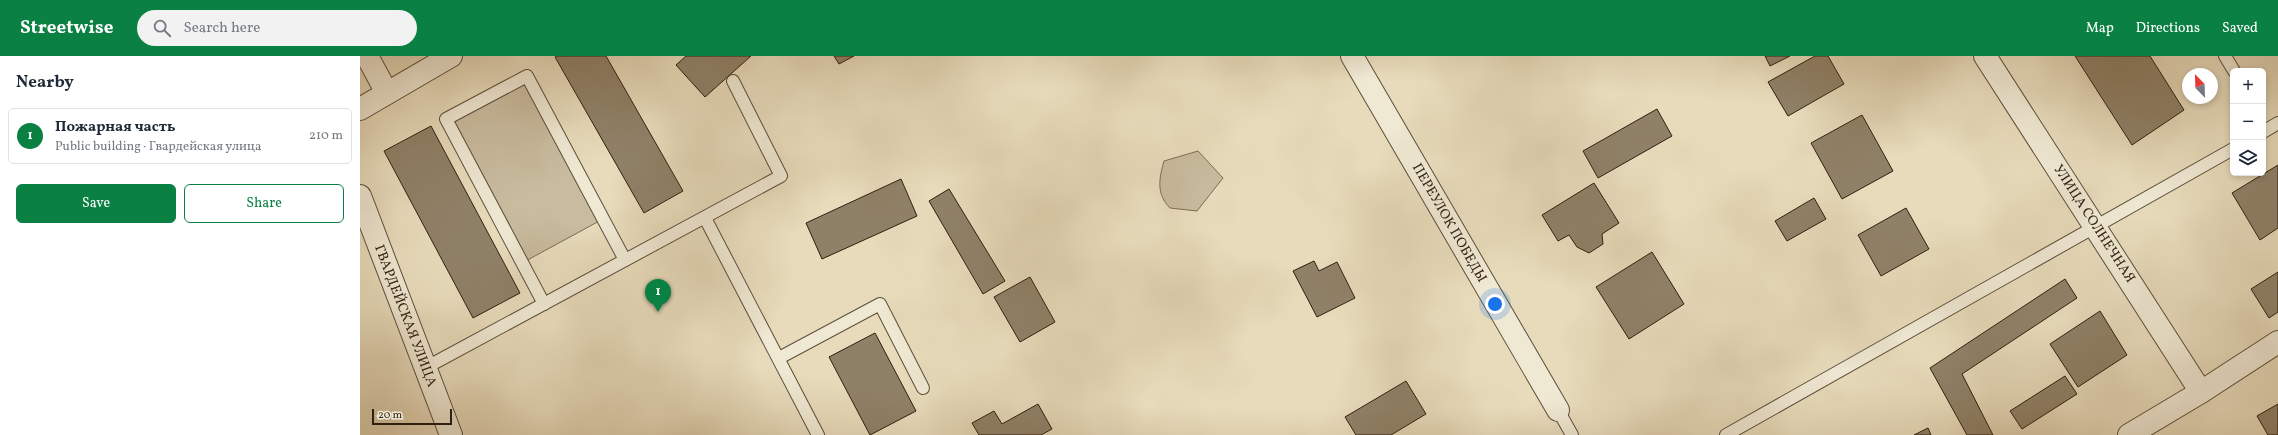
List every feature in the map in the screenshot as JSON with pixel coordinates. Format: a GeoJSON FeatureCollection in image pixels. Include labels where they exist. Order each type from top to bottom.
{"type":"FeatureCollection","features":[{"type":"Feature","properties":{"kind":"street"},"geometry":{"type":"LineString","coordinates":[[367,56],[387,93]]}},
{"type":"Feature","properties":{"kind":"street"},"geometry":{"type":"LineString","coordinates":[[360,109],[451,56]]}},
{"type":"Feature","properties":{"kind":"street","name":"ПЕРЕУЛОК ПОБЕДЫ"},"geometry":{"type":"LineString","coordinates":[[1352,56],[1558,410]]}},
{"type":"Feature","properties":{"kind":"street","name":"УЛИЦА СОЛНЕЧНАЯ"},"geometry":{"type":"LineString","coordinates":[[1985,56],[2097,228],[2201,392]]}},
{"type":"Feature","properties":{"kind":"street","name":"ГВАРДЕЙСКАЯ УЛИЦА"},"geometry":{"type":"LineString","coordinates":[[360,196],[451,435]]}},
{"type":"Feature","properties":{"kind":"street"},"geometry":{"type":"LineString","coordinates":[[2129,435],[2201,392],[2278,342]]}},
{"type":"Feature","properties":{"kind":"lane"},"geometry":{"type":"LineString","coordinates":[[2225,56],[2232,68]]}},
{"type":"Feature","properties":{"kind":"lane"},"geometry":{"type":"LineString","coordinates":[[544,304],[446,119],[527,76],[625,260]]}},
{"type":"Feature","properties":{"kind":"lane"},"geometry":{"type":"LineString","coordinates":[[425,368],[706,218],[781,176],[732,81]]}},
{"type":"Feature","properties":{"kind":"lane"},"geometry":{"type":"LineString","coordinates":[[1726,435],[2097,228],[2230,151]]}},
{"type":"Feature","properties":{"kind":"lane"},"geometry":{"type":"LineString","coordinates":[[706,218],[818,435]]}},
{"type":"Feature","properties":{"kind":"lane"},"geometry":{"type":"LineString","coordinates":[[779,358],[880,304],[923,388]]}},
{"type":"Feature","properties":{"kind":"lane"},"geometry":{"type":"LineString","coordinates":[[1558,410],[1572,435]]}},
{"type":"Feature","properties":{"kind":"shaded area"},"geometry":{"type":"Polygon","coordinates":[[[527,76],[603,219],[522,263],[446,119],[527,76]]]}},
{"type":"Feature","properties":{"kind":"shaded area"},"geometry":{"type":"Polygon","coordinates":[[[1198,151],[1223,178],[1197,211],[1170,208],[1162,197],[1160,186],[1164,161],[1198,151]]]}},
{"type":"Feature","properties":{"kind":"building"},"geometry":{"type":"Polygon","coordinates":[[[606,56],[683,191],[644,213],[555,57],[606,56]]]}},
{"type":"Feature","properties":{"kind":"building"},"geometry":{"type":"Polygon","coordinates":[[[686,56],[751,56],[705,97],[676,65],[686,56]]]}},
{"type":"Feature","properties":{"kind":"building"},"geometry":{"type":"Polygon","coordinates":[[[834,56],[854,56],[839,64],[834,56]]]}},
{"type":"Feature","properties":{"kind":"building"},"geometry":{"type":"Polygon","coordinates":[[[1765,56],[1790,56],[1770,66],[1765,56]]]}},
{"type":"Feature","properties":{"kind":"building"},"geometry":{"type":"Polygon","coordinates":[[[1815,56],[1828,56],[1844,84],[1788,116],[1768,82],[1815,56]]]}},
{"type":"Feature","properties":{"kind":"building"},"geometry":{"type":"Polygon","coordinates":[[[2075,56],[2150,56],[2184,110],[2132,145],[2075,56]]]}},
{"type":"Feature","properties":{"kind":"building"},"geometry":{"type":"Polygon","coordinates":[[[1657,109],[1672,136],[1598,178],[1583,151],[1657,109]]]}},
{"type":"Feature","properties":{"kind":"building"},"geometry":{"type":"Polygon","coordinates":[[[1862,115],[1893,171],[1842,199],[1811,143],[1862,115]]]}},
{"type":"Feature","properties":{"kind":"building"},"geometry":{"type":"Polygon","coordinates":[[[431,126],[520,293],[473,318],[384,151],[431,126]]]}},
{"type":"Feature","properties":{"kind":"building"},"geometry":{"type":"Polygon","coordinates":[[[2278,165],[2278,228],[2260,240],[2232,193],[2260,176],[2266,176],[2266,172],[2278,165]]]}},
{"type":"Feature","properties":{"kind":"building"},"geometry":{"type":"Polygon","coordinates":[[[901,179],[917,216],[822,259],[806,223],[901,179]]]}},
{"type":"Feature","properties":{"kind":"building"},"geometry":{"type":"Polygon","coordinates":[[[1594,183],[1619,223],[1602,234],[1603,244],[1589,253],[1577,247],[1569,235],[1558,241],[1542,215],[1594,183]]]}},
{"type":"Feature","properties":{"kind":"building"},"geometry":{"type":"Polygon","coordinates":[[[949,189],[1005,281],[983,294],[929,201],[949,189]]]}},
{"type":"Feature","properties":{"kind":"building"},"geometry":{"type":"Polygon","coordinates":[[[1814,198],[1826,219],[1787,241],[1775,221],[1814,198]]]}},
{"type":"Feature","properties":{"kind":"building"},"geometry":{"type":"Polygon","coordinates":[[[1906,208],[1929,249],[1881,276],[1858,235],[1906,208]]]}},
{"type":"Feature","properties":{"kind":"building"},"geometry":{"type":"Polygon","coordinates":[[[1652,252],[1684,304],[1629,339],[1596,287],[1652,252]]]}},
{"type":"Feature","properties":{"kind":"building"},"geometry":{"type":"Polygon","coordinates":[[[1314,261],[1319,271],[1337,262],[1355,298],[1317,317],[1293,271],[1314,261]]]}},
{"type":"Feature","properties":{"kind":"building"},"geometry":{"type":"Polygon","coordinates":[[[2278,272],[2278,312],[2269,318],[2251,289],[2278,272]]]}},
{"type":"Feature","properties":{"kind":"building"},"geometry":{"type":"Polygon","coordinates":[[[1030,277],[1055,322],[1020,342],[994,297],[1030,277]]]}},
{"type":"Feature","properties":{"kind":"building"},"geometry":{"type":"Polygon","coordinates":[[[2065,279],[2077,298],[1962,374],[1993,435],[1967,435],[1930,368],[2065,279]]]}},
{"type":"Feature","properties":{"kind":"building"},"geometry":{"type":"Polygon","coordinates":[[[2100,311],[2127,355],[2078,387],[2050,344],[2100,311]]]}},
{"type":"Feature","properties":{"kind":"building"},"geometry":{"type":"Polygon","coordinates":[[[875,333],[916,411],[870,435],[829,357],[875,333]]]}},
{"type":"Feature","properties":{"kind":"building"},"geometry":{"type":"Polygon","coordinates":[[[2065,376],[2077,394],[2022,429],[2010,411],[2065,376]]]}},
{"type":"Feature","properties":{"kind":"building"},"geometry":{"type":"Polygon","coordinates":[[[1406,381],[1426,414],[1391,435],[1356,435],[1345,417],[1406,381]]]}},
{"type":"Feature","properties":{"kind":"building"},"geometry":{"type":"Polygon","coordinates":[[[1038,404],[1052,429],[1041,435],[979,435],[972,423],[994,411],[1002,424],[1038,404]]]}},
{"type":"Feature","properties":{"kind":"building"},"geometry":{"type":"Polygon","coordinates":[[[2278,404],[2278,435],[2268,435],[2257,416],[2278,404]]]}},
{"type":"Feature","properties":{"kind":"building"},"geometry":{"type":"Polygon","coordinates":[[[1928,428],[1931,435],[1914,435],[1928,428]]]}},
{"type":"Feature","properties":{"kind":"place","name":"Пожарная часть"},"geometry":{"type":"Point","coordinates":[658,312]}}]}
